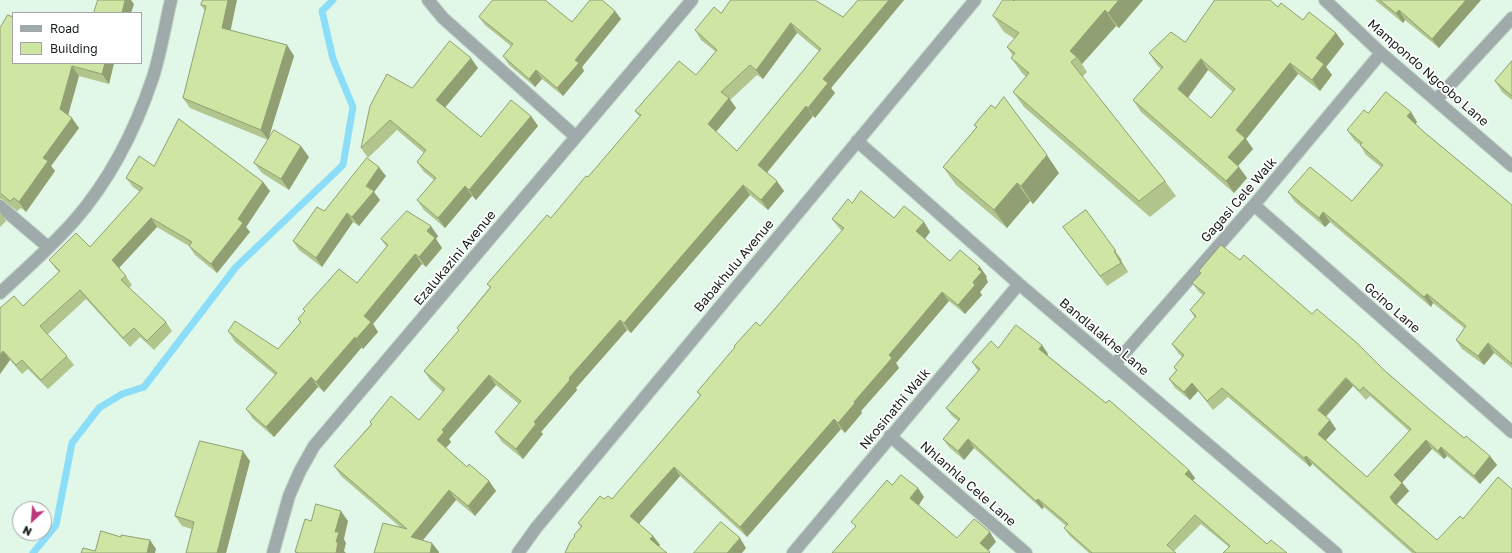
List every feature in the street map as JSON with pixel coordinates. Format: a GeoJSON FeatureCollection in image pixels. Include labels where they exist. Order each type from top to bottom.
{"type":"FeatureCollection","features":[{"type":"Feature","properties":{"kind":"street"},"geometry":{"type":"LineString","coordinates":[[0,293],[74,220],[100,187],[136,121],[153,76],[171,0]]}},
{"type":"Feature","properties":{"kind":"street"},"geometry":{"type":"LineString","coordinates":[[428,0],[443,18],[576,137]]}},
{"type":"Feature","properties":{"kind":"street","name":"Ezalukazini Avenue"},"geometry":{"type":"LineString","coordinates":[[273,553],[289,496],[300,471],[314,446],[692,0]]}},
{"type":"Feature","properties":{"kind":"street","name":"Babakhulu Avenue"},"geometry":{"type":"LineString","coordinates":[[518,553],[536,528],[856,141],[975,0]]}},
{"type":"Feature","properties":{"kind":"street","name":"Mampondo Ngcobo Lane"},"geometry":{"type":"LineString","coordinates":[[1325,0],[1382,53],[1437,99],[1512,166]]}},
{"type":"Feature","properties":{"kind":"street"},"geometry":{"type":"LineString","coordinates":[[1437,99],[1512,18]]}},
{"type":"Feature","properties":{"kind":"street","name":"Gagasi Cele Walk"},"geometry":{"type":"LineString","coordinates":[[1115,364],[1254,205],[1382,53]]}},
{"type":"Feature","properties":{"kind":"street","name":"Bandlalakhe Lane"},"geometry":{"type":"LineString","coordinates":[[856,141],[1018,284],[1115,364],[1336,553]]}},
{"type":"Feature","properties":{"kind":"street","name":"Gcino Lane"},"geometry":{"type":"LineString","coordinates":[[1254,205],[1512,432]]}},
{"type":"Feature","properties":{"kind":"street"},"geometry":{"type":"LineString","coordinates":[[0,206],[48,247]]}},
{"type":"Feature","properties":{"kind":"street","name":"Nkosinathi Walk"},"geometry":{"type":"LineString","coordinates":[[793,553],[1018,284]]}},
{"type":"Feature","properties":{"kind":"street","name":"Nhlanhla Cele Lane"},"geometry":{"type":"LineString","coordinates":[[890,436],[1026,553]]}},
{"type":"Feature","properties":{"kind":"building"},"geometry":{"type":"Polygon","coordinates":[[[98,0],[125,0],[122,12],[94,12],[98,0]]]}},
{"type":"Feature","properties":{"kind":"building"},"geometry":{"type":"Polygon","coordinates":[[[203,0],[228,0],[222,28],[287,45],[261,130],[183,98],[206,6],[201,5],[203,0]]]}},
{"type":"Feature","properties":{"kind":"building"},"geometry":{"type":"Polygon","coordinates":[[[493,0],[545,0],[572,22],[590,0],[602,0],[615,11],[575,60],[579,63],[557,88],[536,70],[529,79],[503,56],[513,44],[479,17],[493,0]]]}},
{"type":"Feature","properties":{"kind":"building"},"geometry":{"type":"Polygon","coordinates":[[[731,0],[815,0],[843,17],[858,0],[889,0],[823,79],[828,83],[808,108],[806,106],[758,165],[777,181],[761,200],[743,185],[624,323],[620,320],[569,378],[570,380],[534,422],[536,424],[516,449],[495,432],[521,401],[489,375],[442,430],[444,432],[437,440],[467,467],[469,464],[489,481],[468,506],[449,490],[411,537],[432,543],[430,553],[374,553],[383,523],[407,529],[334,466],[372,424],[370,422],[391,396],[419,420],[445,389],[424,371],[459,330],[457,328],[491,287],[487,284],[547,215],[551,218],[586,176],[588,177],[641,115],[635,111],[679,61],[696,75],[717,50],[695,30],[714,7],[721,13],[731,0]],[[791,23],[756,70],[750,65],[721,92],[729,98],[708,124],[737,151],[821,49],[791,23]]]}},
{"type":"Feature","properties":{"kind":"building"},"geometry":{"type":"Polygon","coordinates":[[[1003,0],[1119,0],[1108,13],[1105,10],[1070,51],[1077,57],[1071,62],[1165,181],[1139,201],[1013,92],[1029,73],[1011,58],[1015,53],[1007,47],[1019,33],[993,16],[1003,0]]]}},
{"type":"Feature","properties":{"kind":"building"},"geometry":{"type":"Polygon","coordinates":[[[1215,0],[1270,0],[1278,7],[1281,3],[1303,20],[1309,12],[1336,33],[1316,58],[1324,64],[1312,80],[1290,63],[1236,130],[1245,138],[1228,157],[1239,167],[1226,181],[1133,100],[1163,67],[1149,53],[1171,32],[1185,42],[1215,0]],[[1201,59],[1178,89],[1211,118],[1235,89],[1201,59]]]}},
{"type":"Feature","properties":{"kind":"building"},"geometry":{"type":"Polygon","coordinates":[[[1380,0],[1466,0],[1432,39],[1399,10],[1396,13],[1380,0]]]}},
{"type":"Feature","properties":{"kind":"building"},"geometry":{"type":"Polygon","coordinates":[[[8,15],[12,17],[12,64],[105,64],[102,74],[72,66],[60,109],[72,118],[43,158],[48,161],[19,202],[14,198],[10,201],[0,193],[0,28],[8,15]]]}},
{"type":"Feature","properties":{"kind":"building"},"geometry":{"type":"Polygon","coordinates":[[[450,41],[471,58],[436,100],[481,137],[511,100],[531,116],[469,190],[465,186],[438,218],[417,200],[436,178],[417,162],[426,150],[390,120],[361,148],[370,106],[387,74],[412,88],[450,41]]]}},
{"type":"Feature","properties":{"kind":"building"},"geometry":{"type":"Polygon","coordinates":[[[1512,61],[1512,96],[1495,81],[1512,61]]]}},
{"type":"Feature","properties":{"kind":"building"},"geometry":{"type":"Polygon","coordinates":[[[1386,92],[1411,112],[1407,116],[1424,132],[1512,205],[1512,364],[1488,343],[1478,356],[1456,340],[1466,326],[1427,294],[1424,297],[1323,212],[1319,218],[1288,192],[1310,167],[1352,201],[1383,165],[1360,145],[1362,143],[1347,130],[1364,110],[1368,113],[1386,92]]]}},
{"type":"Feature","properties":{"kind":"building"},"geometry":{"type":"Polygon","coordinates":[[[1004,97],[1047,155],[1021,186],[1017,183],[994,210],[943,167],[977,127],[974,125],[991,105],[995,108],[1004,97]]]}},
{"type":"Feature","properties":{"kind":"building"},"geometry":{"type":"Polygon","coordinates":[[[179,119],[263,182],[238,219],[243,223],[211,264],[189,246],[192,242],[151,218],[112,260],[126,276],[121,280],[166,322],[147,341],[134,328],[123,338],[80,290],[40,326],[67,356],[41,380],[22,360],[16,365],[3,351],[0,355],[0,308],[14,296],[23,306],[60,271],[49,260],[76,233],[90,247],[143,188],[126,178],[139,156],[154,166],[179,119]]]}},
{"type":"Feature","properties":{"kind":"building"},"geometry":{"type":"Polygon","coordinates":[[[274,130],[301,146],[281,179],[254,163],[274,130]]]}},
{"type":"Feature","properties":{"kind":"building"},"geometry":{"type":"Polygon","coordinates":[[[367,158],[379,167],[366,186],[374,191],[352,217],[347,213],[316,258],[293,241],[317,207],[324,211],[367,158]]]}},
{"type":"Feature","properties":{"kind":"building"},"geometry":{"type":"Polygon","coordinates":[[[861,191],[894,218],[904,206],[924,222],[916,231],[950,261],[960,250],[980,267],[978,269],[982,272],[973,282],[975,285],[958,305],[942,292],[889,355],[892,358],[838,423],[834,419],[740,527],[674,467],[630,516],[653,536],[650,539],[667,553],[565,553],[570,542],[575,536],[574,535],[582,526],[578,523],[600,496],[604,499],[608,496],[612,499],[701,395],[697,392],[735,347],[734,346],[756,322],[760,326],[844,228],[832,219],[848,199],[852,203],[861,191]]]}},
{"type":"Feature","properties":{"kind":"building"},"geometry":{"type":"Polygon","coordinates":[[[1086,210],[1116,251],[1114,251],[1121,263],[1100,276],[1063,227],[1086,210]]]}},
{"type":"Feature","properties":{"kind":"building"},"geometry":{"type":"Polygon","coordinates":[[[407,211],[431,226],[427,231],[435,238],[419,257],[415,254],[364,316],[371,322],[356,339],[355,337],[316,382],[311,377],[266,427],[246,409],[277,373],[228,331],[235,321],[278,349],[301,322],[298,319],[305,311],[303,309],[339,269],[357,283],[388,245],[381,239],[407,211]]]}},
{"type":"Feature","properties":{"kind":"building"},"geometry":{"type":"Polygon","coordinates":[[[1221,245],[1240,260],[1244,255],[1312,314],[1317,309],[1357,343],[1384,370],[1429,409],[1464,438],[1466,436],[1490,456],[1474,476],[1441,447],[1438,451],[1426,440],[1394,475],[1402,483],[1390,497],[1393,502],[1437,540],[1460,516],[1463,519],[1498,477],[1512,489],[1512,553],[1416,553],[1306,456],[1304,458],[1222,388],[1207,401],[1192,383],[1184,392],[1169,379],[1177,370],[1174,367],[1184,355],[1172,344],[1196,316],[1190,310],[1205,293],[1192,283],[1201,273],[1199,271],[1221,245]],[[1346,378],[1318,410],[1330,420],[1318,434],[1367,477],[1411,429],[1363,387],[1360,391],[1346,378]]]}},
{"type":"Feature","properties":{"kind":"building"},"geometry":{"type":"Polygon","coordinates":[[[1016,325],[1042,345],[1039,349],[1106,403],[1109,400],[1189,470],[1185,474],[1267,544],[1271,540],[1287,553],[1223,553],[1230,546],[1195,515],[1167,545],[1176,553],[1092,553],[1064,528],[1068,524],[1038,499],[1036,501],[968,439],[958,451],[943,439],[960,419],[946,408],[980,369],[972,362],[991,341],[998,348],[1016,325]]]}},
{"type":"Feature","properties":{"kind":"building"},"geometry":{"type":"Polygon","coordinates":[[[200,441],[243,451],[217,553],[186,553],[194,522],[175,516],[200,441]]]}},
{"type":"Feature","properties":{"kind":"building"},"geometry":{"type":"Polygon","coordinates":[[[901,475],[918,488],[910,498],[957,538],[974,519],[990,532],[980,543],[990,552],[832,553],[856,526],[851,522],[887,480],[892,485],[901,475]]]}},
{"type":"Feature","properties":{"kind":"building"},"geometry":{"type":"Polygon","coordinates":[[[316,504],[341,511],[335,532],[339,532],[336,542],[338,542],[336,553],[295,552],[305,519],[311,521],[316,504]]]}},
{"type":"Feature","properties":{"kind":"building"},"geometry":{"type":"Polygon","coordinates":[[[721,522],[740,538],[727,553],[694,553],[721,522]]]}},
{"type":"Feature","properties":{"kind":"building"},"geometry":{"type":"Polygon","coordinates":[[[101,531],[121,537],[121,535],[150,540],[147,553],[81,553],[83,548],[95,551],[101,531]]]}},
{"type":"Feature","properties":{"kind":"waterway"},"geometry":{"type":"LineString","coordinates":[[33,553],[56,525],[72,443],[99,408],[122,394],[144,387],[236,267],[343,165],[353,107],[333,59],[322,11],[333,0]]}}]}
